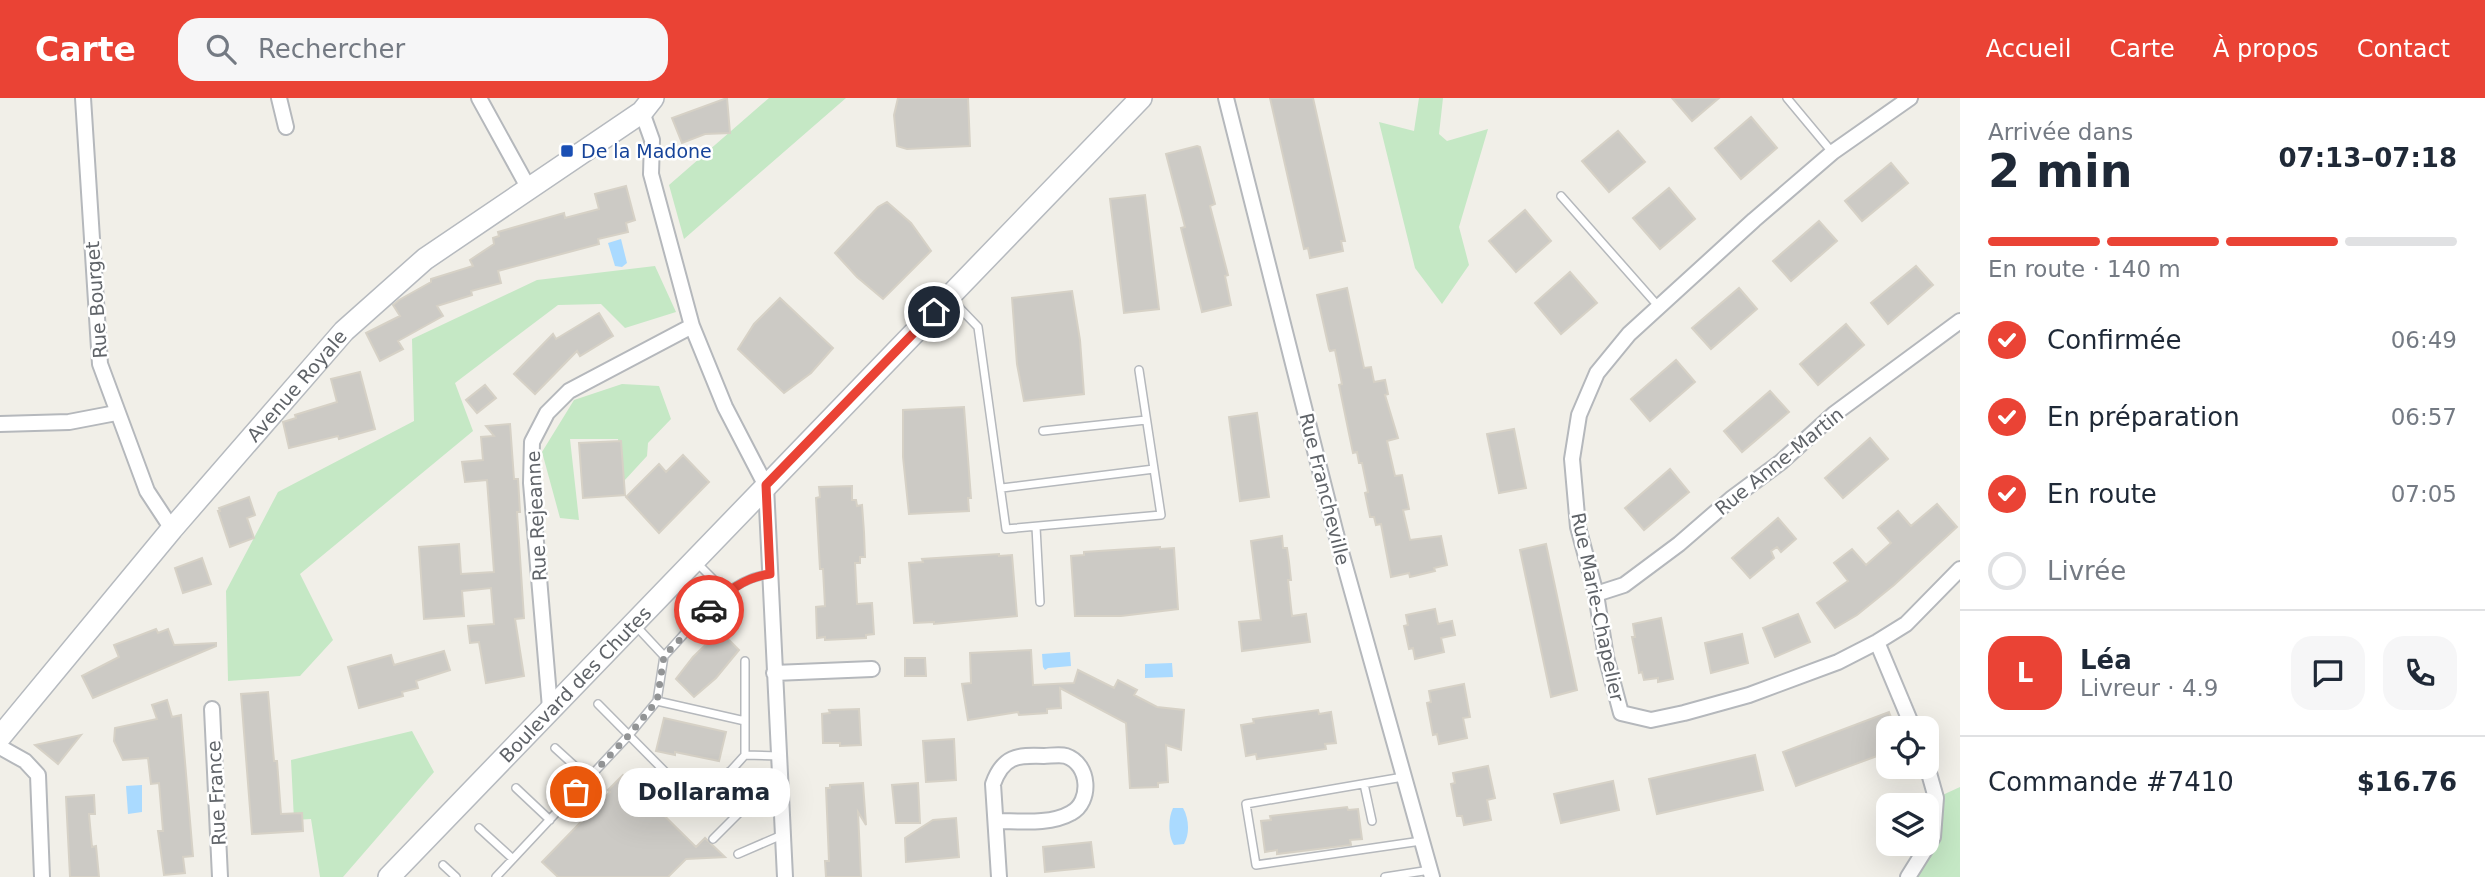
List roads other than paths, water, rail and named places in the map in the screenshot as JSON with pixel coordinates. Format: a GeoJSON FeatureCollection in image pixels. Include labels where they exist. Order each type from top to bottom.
{"type":"FeatureCollection","features":[{"type":"Feature","properties":{"kind":"street","name":"Rue Bourget"},"geometry":{"type":"LineString","coordinates":[[83,98],[100,365],[147,491],[172,528]]}},
{"type":"Feature","properties":{"kind":"street"},"geometry":{"type":"LineString","coordinates":[[279,98],[286,127]]}},
{"type":"Feature","properties":{"kind":"street"},"geometry":{"type":"LineString","coordinates":[[480,98],[528,187]]}},
{"type":"Feature","properties":{"kind":"street","name":"Boulevard des Chutes"},"geometry":{"type":"LineString","coordinates":[[389,877],[1141,98]]}},
{"type":"Feature","properties":{"kind":"street","name":"Rue Francheville"},"geometry":{"type":"LineString","coordinates":[[1226,98],[1336,534],[1431,874]]}},
{"type":"Feature","properties":{"kind":"street","name":"Rue Marie-Chapelier"},"geometry":{"type":"LineString","coordinates":[[1910,98],[1833,152],[1629,334],[1597,373],[1579,415],[1572,459],[1578,527],[1596,594],[1606,657],[1621,712],[1651,720],[1749,695],[1838,662],[1906,624],[1960,569]]}},
{"type":"Feature","properties":{"kind":"street"},"geometry":{"type":"LineString","coordinates":[[648,105],[652,140],[651,174],[692,326],[724,407],[766,485],[785,877]]}},
{"type":"Feature","properties":{"kind":"street","name":"Avenue Royale"},"geometry":{"type":"LineString","coordinates":[[0,737],[172,528],[344,331],[425,259],[528,187],[542,181],[648,105]]}},
{"type":"Feature","properties":{"kind":"street","name":"Rue Anne-Martin"},"geometry":{"type":"LineString","coordinates":[[1596,594],[1624,585],[1679,544],[1834,414],[1960,321]]}},
{"type":"Feature","properties":{"kind":"street","name":"Rue Rejeanne"},"geometry":{"type":"LineString","coordinates":[[551,708],[531,483],[532,442],[547,413],[569,391],[692,326]]}},
{"type":"Feature","properties":{"kind":"street"},"geometry":{"type":"LineString","coordinates":[[0,424],[69,422],[116,413]]}},
{"type":"Feature","properties":{"kind":"street"},"geometry":{"type":"LineString","coordinates":[[1877,642],[1908,716]]}},
{"type":"Feature","properties":{"kind":"street"},"geometry":{"type":"LineString","coordinates":[[774,673],[872,669]]}},
{"type":"Feature","properties":{"kind":"street","name":"Rue France"},"geometry":{"type":"LineString","coordinates":[[212,709],[220,877]]}},
{"type":"Feature","properties":{"kind":"street"},"geometry":{"type":"LineString","coordinates":[[0,747],[25,761],[38,775],[42,877]]}},
{"type":"Feature","properties":{"kind":"street"},"geometry":{"type":"LineString","coordinates":[[996,821],[1044,820],[1072,813],[1082,804],[1086,791],[1079,767],[1066,756],[1021,755],[1006,762],[998,771],[993,784],[999,877]]}},
{"type":"Feature","properties":{"kind":"street"},"geometry":{"type":"LineString","coordinates":[[1908,877],[1933,837],[1936,799],[1931,779]]}},
{"type":"Feature","properties":{"kind":"lane"},"geometry":{"type":"LineString","coordinates":[[1787,98],[1833,152]]}},
{"type":"Feature","properties":{"kind":"lane"},"geometry":{"type":"LineString","coordinates":[[1560,196],[1659,307]]}},
{"type":"Feature","properties":{"kind":"lane"},"geometry":{"type":"LineString","coordinates":[[949,296],[978,327],[1006,530],[1161,515],[1139,370]]}},
{"type":"Feature","properties":{"kind":"lane"},"geometry":{"type":"LineString","coordinates":[[1043,432],[1146,420]]}},
{"type":"Feature","properties":{"kind":"lane"},"geometry":{"type":"LineString","coordinates":[[1002,488],[1154,469]]}},
{"type":"Feature","properties":{"kind":"lane"},"geometry":{"type":"LineString","coordinates":[[1036,527],[1040,603]]}},
{"type":"Feature","properties":{"kind":"lane"},"geometry":{"type":"LineString","coordinates":[[694,559],[726,592]]}},
{"type":"Feature","properties":{"kind":"lane"},"geometry":{"type":"LineString","coordinates":[[496,877],[589,779],[657,701],[664,656],[726,592],[757,576],[770,574]]}},
{"type":"Feature","properties":{"kind":"lane"},"geometry":{"type":"LineString","coordinates":[[633,623],[664,656]]}},
{"type":"Feature","properties":{"kind":"lane"},"geometry":{"type":"LineString","coordinates":[[598,704],[699,806],[744,755],[745,661]]}},
{"type":"Feature","properties":{"kind":"lane"},"geometry":{"type":"LineString","coordinates":[[657,701],[745,721]]}},
{"type":"Feature","properties":{"kind":"lane"},"geometry":{"type":"LineString","coordinates":[[555,748],[589,779]]}},
{"type":"Feature","properties":{"kind":"lane"},"geometry":{"type":"LineString","coordinates":[[744,755],[779,756]]}},
{"type":"Feature","properties":{"kind":"lane"},"geometry":{"type":"LineString","coordinates":[[713,839],[743,809],[730,771]]}},
{"type":"Feature","properties":{"kind":"lane"},"geometry":{"type":"LineString","coordinates":[[1403,777],[1246,804],[1256,864],[1421,841]]}},
{"type":"Feature","properties":{"kind":"lane"},"geometry":{"type":"LineString","coordinates":[[1364,784],[1371,821]]}},
{"type":"Feature","properties":{"kind":"lane"},"geometry":{"type":"LineString","coordinates":[[516,788],[550,820]]}},
{"type":"Feature","properties":{"kind":"lane"},"geometry":{"type":"LineString","coordinates":[[479,828],[513,859]]}},
{"type":"Feature","properties":{"kind":"lane"},"geometry":{"type":"LineString","coordinates":[[738,855],[783,835]]}},
{"type":"Feature","properties":{"kind":"lane"},"geometry":{"type":"LineString","coordinates":[[443,865],[456,877]]}},
{"type":"Feature","properties":{"kind":"lane"},"geometry":{"type":"LineString","coordinates":[[1385,877],[1431,874]]}},
{"type":"Feature","properties":{"kind":"water"},"geometry":{"type":"Polygon","coordinates":[[[621,239],[627,263],[622,267],[615,266],[608,243],[621,239]]]}},
{"type":"Feature","properties":{"kind":"water"},"geometry":{"type":"Polygon","coordinates":[[[1070,652],[1071,666],[1045,670],[1043,667],[1042,654],[1070,652]]]}},
{"type":"Feature","properties":{"kind":"water"},"geometry":{"type":"Polygon","coordinates":[[[1172,663],[1173,677],[1145,678],[1145,664],[1172,663]]]}},
{"type":"Feature","properties":{"kind":"water"},"geometry":{"type":"Polygon","coordinates":[[[142,785],[142,812],[128,814],[126,786],[142,785]]]}},
{"type":"Feature","properties":{"kind":"water"},"geometry":{"type":"Polygon","coordinates":[[[1173,808],[1183,808],[1187,816],[1188,831],[1184,844],[1174,845],[1171,837],[1173,808]]]}},
{"type":"Feature","properties":{"kind":"place","name":"De la Madone"},"geometry":{"type":"Point","coordinates":[567,151]}},
{"type":"Feature","properties":{"kind":"place","name":"Dollarama"},"geometry":{"type":"Point","coordinates":[576,792]}}]}
